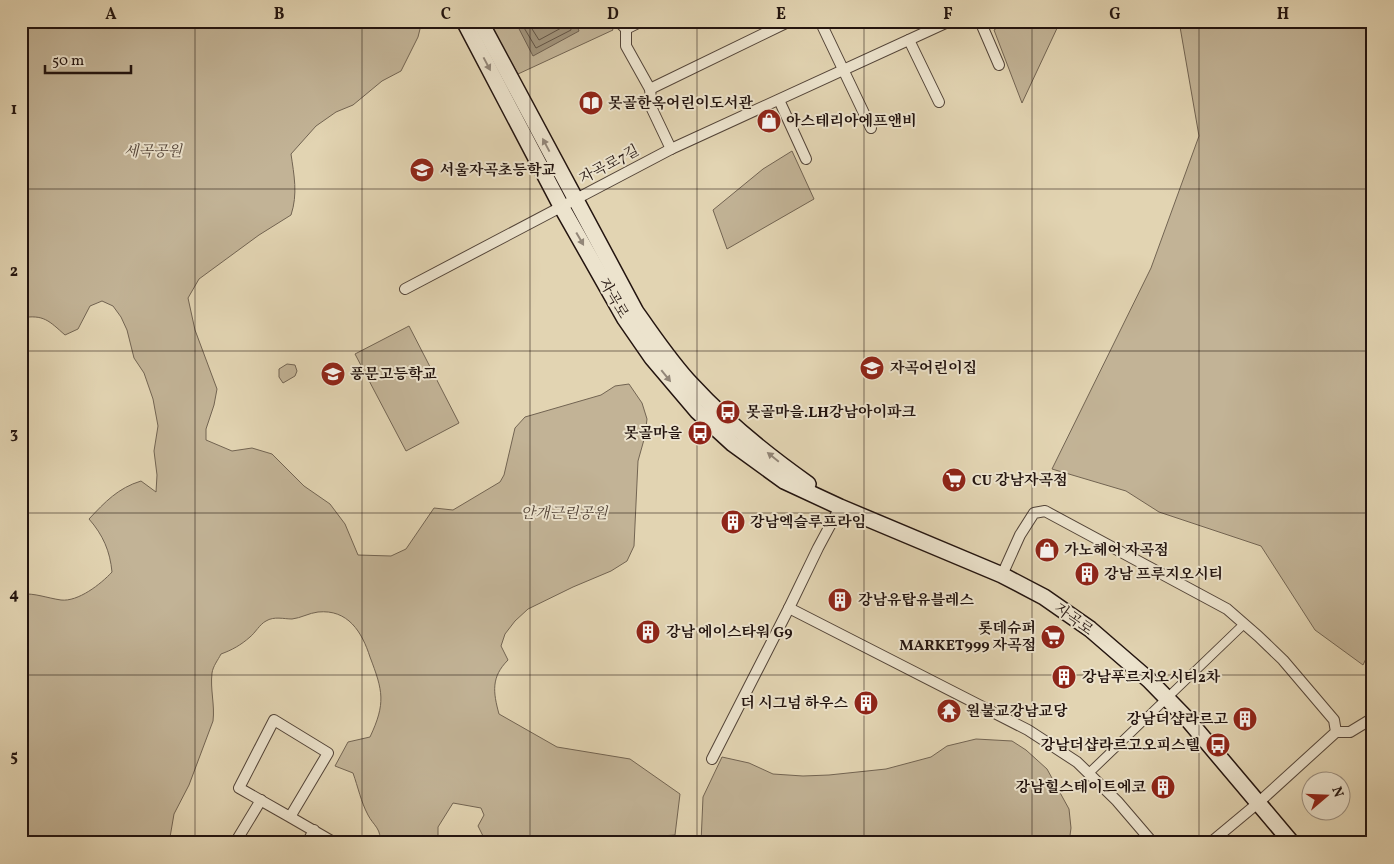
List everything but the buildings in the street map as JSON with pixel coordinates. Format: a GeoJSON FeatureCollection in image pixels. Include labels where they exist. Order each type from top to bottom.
{"type":"FeatureCollection","features":[{"type":"Feature","properties":{"kind":"main road","name":"자곡로"},"geometry":{"type":"LineString","coordinates":[[464,21],[561,206],[625,319],[652,358],[697,411],[733,444],[784,481],[840,507],[1002,575],[1044,597],[1090,629],[1149,680],[1189,721],[1292,843]]}},
{"type":"Feature","properties":{"kind":"main road","name":"자곡로"},"geometry":{"type":"LineString","coordinates":[[480,21],[636,312],[663,351],[690,384],[718,413],[792,473],[840,507]]}},
{"type":"Feature","properties":{"kind":"street"},"geometry":{"type":"LineString","coordinates":[[618,21],[626,29],[626,46],[650,88],[652,109],[671,148]]}},
{"type":"Feature","properties":{"kind":"street"},"geometry":{"type":"LineString","coordinates":[[626,29],[642,21]]}},
{"type":"Feature","properties":{"kind":"street"},"geometry":{"type":"LineString","coordinates":[[650,88],[790,21]]}},
{"type":"Feature","properties":{"kind":"street"},"geometry":{"type":"LineString","coordinates":[[820,21],[871,128]]}},
{"type":"Feature","properties":{"kind":"street","name":"자곡로7길"},"geometry":{"type":"LineString","coordinates":[[405,289],[671,148],[950,21]]}},
{"type":"Feature","properties":{"kind":"street"},"geometry":{"type":"LineString","coordinates":[[980,21],[999,65]]}},
{"type":"Feature","properties":{"kind":"street"},"geometry":{"type":"LineString","coordinates":[[909,40],[939,102]]}},
{"type":"Feature","properties":{"kind":"street"},"geometry":{"type":"LineString","coordinates":[[779,100],[806,159]]}},
{"type":"Feature","properties":{"kind":"street"},"geometry":{"type":"LineString","coordinates":[[712,759],[840,507]]}},
{"type":"Feature","properties":{"kind":"street"},"geometry":{"type":"LineString","coordinates":[[1002,575],[1020,535],[1034,513],[1045,511],[1227,610],[1283,660],[1334,720],[1336,732]]}},
{"type":"Feature","properties":{"kind":"street"},"geometry":{"type":"LineString","coordinates":[[789,608],[1028,730],[1078,762],[1117,801],[1153,843]]}},
{"type":"Feature","properties":{"kind":"street"},"geometry":{"type":"LineString","coordinates":[[1089,773],[1244,624]]}},
{"type":"Feature","properties":{"kind":"street"},"geometry":{"type":"LineString","coordinates":[[1210,843],[1258,803],[1336,732],[1350,732],[1373,718]]}},
{"type":"Feature","properties":{"kind":"street"},"geometry":{"type":"LineString","coordinates":[[290,817],[328,753],[274,720],[240,788],[290,817],[314,830],[335,843]]}},
{"type":"Feature","properties":{"kind":"street"},"geometry":{"type":"LineString","coordinates":[[236,843],[261,800]]}},
{"type":"Feature","properties":{"kind":"street"},"geometry":{"type":"LineString","coordinates":[[307,843],[314,830]]}},
{"type":"Feature","properties":{"kind":"green space","name":"세곡공원"},"geometry":{"type":"Polygon","coordinates":[[[21,21],[422,21],[418,37],[401,71],[382,81],[353,105],[336,112],[316,126],[291,154],[295,192],[291,215],[259,235],[199,279],[188,298],[195,330],[217,389],[206,429],[206,440],[232,451],[252,448],[272,454],[304,486],[330,504],[345,524],[358,555],[391,556],[406,549],[434,508],[453,510],[500,482],[504,475],[515,428],[525,417],[601,395],[615,386],[629,384],[642,403],[647,419],[645,436],[638,461],[634,546],[627,561],[611,571],[528,609],[515,621],[505,634],[501,646],[508,660],[502,666],[496,679],[495,699],[499,714],[557,747],[630,759],[680,794],[675,835],[647,837],[643,843],[484,843],[478,826],[484,815],[481,808],[453,803],[438,827],[438,843],[379,843],[379,831],[370,819],[361,800],[353,773],[335,766],[348,742],[370,737],[379,715],[381,697],[378,679],[363,639],[352,624],[338,614],[318,612],[292,619],[269,619],[243,642],[221,654],[214,665],[212,673],[213,721],[189,785],[174,814],[169,843],[21,843],[21,594],[68,600],[89,591],[112,572],[110,557],[105,544],[89,519],[112,496],[133,484],[141,481],[156,492],[157,475],[154,451],[158,426],[153,399],[144,373],[134,358],[127,330],[113,306],[102,301],[90,306],[78,329],[65,335],[55,326],[41,318],[21,318],[21,21]]]}},
{"type":"Feature","properties":{"kind":"green space"},"geometry":{"type":"Polygon","coordinates":[[[488,21],[609,21],[613,30],[518,74],[488,21]]]}},
{"type":"Feature","properties":{"kind":"green space"},"geometry":{"type":"Polygon","coordinates":[[[1007,21],[1063,21],[1059,24],[1022,103],[994,30],[1007,21]]]}},
{"type":"Feature","properties":{"kind":"green space"},"geometry":{"type":"Polygon","coordinates":[[[1179,21],[1373,21],[1373,644],[1363,665],[1315,630],[1261,546],[1159,512],[1126,491],[1052,469],[1151,268],[1199,136],[1179,21]]]}},
{"type":"Feature","properties":{"kind":"green space"},"geometry":{"type":"Polygon","coordinates":[[[792,151],[814,199],[727,249],[713,210],[763,169],[792,151]]]}},
{"type":"Feature","properties":{"kind":"green space"},"geometry":{"type":"Polygon","coordinates":[[[409,326],[459,423],[406,451],[355,354],[409,326]]]}},
{"type":"Feature","properties":{"kind":"green space"},"geometry":{"type":"Polygon","coordinates":[[[287,364],[295,365],[297,371],[295,376],[283,383],[279,377],[279,369],[287,364]]]}},
{"type":"Feature","properties":{"kind":"green space"},"geometry":{"type":"Polygon","coordinates":[[[976,739],[1012,741],[1026,750],[1047,769],[1069,809],[1071,828],[1069,843],[701,843],[703,797],[722,757],[749,763],[773,774],[829,775],[886,769],[931,757],[947,746],[976,739]]]}},
{"type":"Feature","properties":{"kind":"water"},"geometry":{"type":"Polygon","coordinates":[[[515,21],[575,21],[579,31],[533,56],[515,21]]]}},
{"type":"Feature","properties":{"kind":"place","name":"못골한옥어린이도서관"},"geometry":{"type":"Point","coordinates":[591,103]}},
{"type":"Feature","properties":{"kind":"place","name":"아스테리아에프앤비"},"geometry":{"type":"Point","coordinates":[769,121]}},
{"type":"Feature","properties":{"kind":"place","name":"서울자곡초등학교"},"geometry":{"type":"Point","coordinates":[422,170]}},
{"type":"Feature","properties":{"kind":"place","name":"자곡어린이집"},"geometry":{"type":"Point","coordinates":[872,368]}},
{"type":"Feature","properties":{"kind":"place","name":"풍문고등학교"},"geometry":{"type":"Point","coordinates":[333,374]}},
{"type":"Feature","properties":{"kind":"place","name":"못골마을.LH강남아이파크"},"geometry":{"type":"Point","coordinates":[728,412]}},
{"type":"Feature","properties":{"kind":"place","name":"못골마을"},"geometry":{"type":"Point","coordinates":[700,433]}},
{"type":"Feature","properties":{"kind":"place","name":"CU 강남자곡점"},"geometry":{"type":"Point","coordinates":[954,480]}},
{"type":"Feature","properties":{"kind":"place","name":"강남엑슬루프라임"},"geometry":{"type":"Point","coordinates":[733,522]}},
{"type":"Feature","properties":{"kind":"place","name":"가노헤어 자곡점"},"geometry":{"type":"Point","coordinates":[1047,550]}},
{"type":"Feature","properties":{"kind":"place","name":"강남 프루지오시티"},"geometry":{"type":"Point","coordinates":[1087,574]}},
{"type":"Feature","properties":{"kind":"place","name":"강남유탑유블레스"},"geometry":{"type":"Point","coordinates":[840,600]}},
{"type":"Feature","properties":{"kind":"place","name":"강남 에이스타워 G9"},"geometry":{"type":"Point","coordinates":[648,632]}},
{"type":"Feature","properties":{"kind":"place","name":"롯데슈퍼 MARKET999 자곡점"},"geometry":{"type":"Point","coordinates":[1053,637]}},
{"type":"Feature","properties":{"kind":"place","name":"강남푸르지오시티2차"},"geometry":{"type":"Point","coordinates":[1064,677]}},
{"type":"Feature","properties":{"kind":"place","name":"더 시그넘 하우스"},"geometry":{"type":"Point","coordinates":[866,703]}},
{"type":"Feature","properties":{"kind":"place","name":"원불교강남교당"},"geometry":{"type":"Point","coordinates":[949,711]}},
{"type":"Feature","properties":{"kind":"place","name":"강남더샵라르고"},"geometry":{"type":"Point","coordinates":[1245,719]}},
{"type":"Feature","properties":{"kind":"place","name":"강남더샵라르고오피스텔"},"geometry":{"type":"Point","coordinates":[1218,745]}},
{"type":"Feature","properties":{"kind":"place","name":"강남힐스테이트에코"},"geometry":{"type":"Point","coordinates":[1163,787]}},
{"type":"Feature","properties":{"kind":"park label","name":"안개근린공원"},"geometry":{"type":"Point","coordinates":[564,513]}}]}
